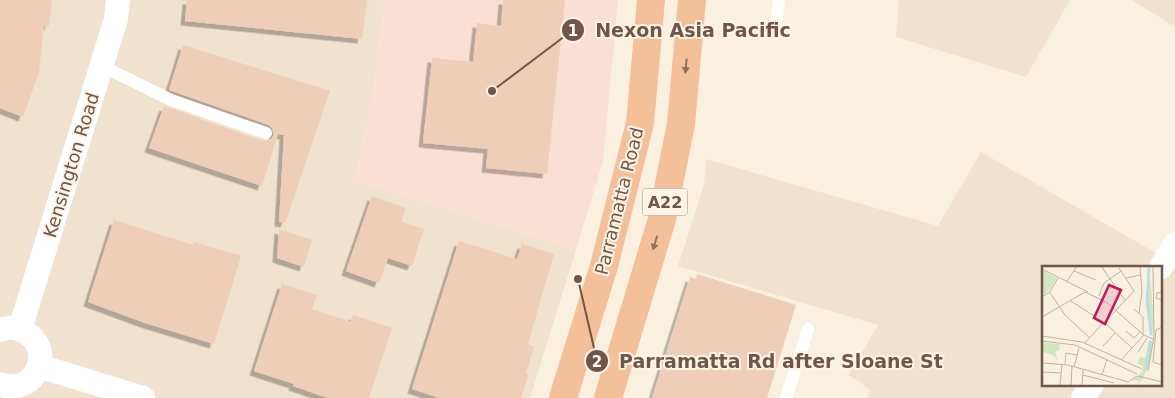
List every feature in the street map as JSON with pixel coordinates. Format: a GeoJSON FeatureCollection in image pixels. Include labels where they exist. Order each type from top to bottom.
{"type":"FeatureCollection","features":[{"type":"Feature","properties":{"kind":"highway","name":"Parramatta Road"},"geometry":{"type":"LineString","coordinates":[[563,398],[604,266],[640,122],[652,0]]}},
{"type":"Feature","properties":{"kind":"highway","name":"A22"},"geometry":{"type":"LineString","coordinates":[[608,398],[662,219],[681,124],[692,0]]}},
{"type":"Feature","properties":{"kind":"street","name":"Kensington Road"},"geometry":{"type":"LineString","coordinates":[[10,330],[102,66],[116,19],[118,0]]}},
{"type":"Feature","properties":{"kind":"street"},"geometry":{"type":"LineString","coordinates":[[1162,266],[1175,244]]}},
{"type":"Feature","properties":{"kind":"street"},"geometry":{"type":"LineString","coordinates":[[2,389],[22,385],[30,381],[39,366],[41,357],[35,340],[28,333],[10,330]]}},
{"type":"Feature","properties":{"kind":"street"},"geometry":{"type":"LineString","coordinates":[[39,366],[144,398]]}},
{"type":"Feature","properties":{"kind":"street"},"geometry":{"type":"LineString","coordinates":[[1083,398],[1091,386]]}},
{"type":"Feature","properties":{"kind":"lane"},"geometry":{"type":"LineString","coordinates":[[775,34],[779,0]]}},
{"type":"Feature","properties":{"kind":"lane"},"geometry":{"type":"LineString","coordinates":[[102,66],[171,100],[266,133]]}},
{"type":"Feature","properties":{"kind":"lane"},"geometry":{"type":"LineString","coordinates":[[786,398],[808,329]]}},
{"type":"Feature","properties":{"kind":"shaded area"},"geometry":{"type":"Polygon","coordinates":[[[0,0],[384,0],[374,88],[355,180],[576,250],[530,398],[0,398],[0,0]]]}},
{"type":"Feature","properties":{"kind":"shaded area"},"geometry":{"type":"Polygon","coordinates":[[[384,0],[618,0],[603,161],[576,250],[355,180],[374,88],[384,0]]]}},
{"type":"Feature","properties":{"kind":"shaded area"},"geometry":{"type":"Polygon","coordinates":[[[899,0],[1070,0],[1026,77],[896,37],[899,0]]]}},
{"type":"Feature","properties":{"kind":"shaded area"},"geometry":{"type":"Polygon","coordinates":[[[1132,0],[1175,0],[1175,27],[1132,0]]]}},
{"type":"Feature","properties":{"kind":"shaded area"},"geometry":{"type":"Polygon","coordinates":[[[981,152],[1175,264],[1175,398],[866,398],[871,390],[849,375],[878,325],[678,266],[704,185],[706,159],[938,226],[981,152]]]}},
{"type":"Feature","properties":{"kind":"building"},"geometry":{"type":"Polygon","coordinates":[[[0,0],[52,0],[49,26],[44,25],[39,72],[23,117],[0,108],[0,0]]]}},
{"type":"Feature","properties":{"kind":"building"},"geometry":{"type":"Polygon","coordinates":[[[187,0],[367,0],[362,39],[185,21],[187,0]]]}},
{"type":"Feature","properties":{"kind":"building"},"geometry":{"type":"Polygon","coordinates":[[[503,0],[565,0],[547,174],[486,168],[488,149],[423,143],[432,58],[473,62],[477,23],[501,26],[503,0]]]}},
{"type":"Feature","properties":{"kind":"building"},"geometry":{"type":"Polygon","coordinates":[[[183,45],[330,91],[285,223],[279,222],[284,135],[278,134],[262,186],[149,148],[164,106],[263,141],[271,139],[274,135],[269,125],[169,90],[183,45]]]}},
{"type":"Feature","properties":{"kind":"building"},"geometry":{"type":"Polygon","coordinates":[[[372,196],[406,208],[401,222],[424,229],[412,266],[388,258],[379,283],[346,271],[372,196]]]}},
{"type":"Feature","properties":{"kind":"building"},"geometry":{"type":"Polygon","coordinates":[[[114,220],[193,245],[194,242],[241,256],[214,344],[145,323],[88,302],[114,220]]]}},
{"type":"Feature","properties":{"kind":"building"},"geometry":{"type":"Polygon","coordinates":[[[279,229],[312,240],[304,267],[277,258],[279,229]]]}},
{"type":"Feature","properties":{"kind":"building"},"geometry":{"type":"Polygon","coordinates":[[[459,241],[517,259],[522,244],[554,254],[528,344],[534,347],[526,373],[529,374],[521,398],[439,398],[412,389],[459,241]]]}},
{"type":"Feature","properties":{"kind":"building"},"geometry":{"type":"Polygon","coordinates":[[[697,274],[796,305],[767,398],[652,398],[690,277],[696,279],[697,274]]]}},
{"type":"Feature","properties":{"kind":"building"},"geometry":{"type":"Polygon","coordinates":[[[282,284],[317,295],[312,309],[351,322],[353,315],[392,328],[369,398],[328,398],[254,371],[282,284]]]}},
{"type":"Feature","properties":{"kind":"place","name":"Nexon Asia Pacific"},"geometry":{"type":"Point","coordinates":[492,91]}},
{"type":"Feature","properties":{"kind":"place","name":"Parramatta Rd after Sloane St"},"geometry":{"type":"Point","coordinates":[578,279]}}]}
